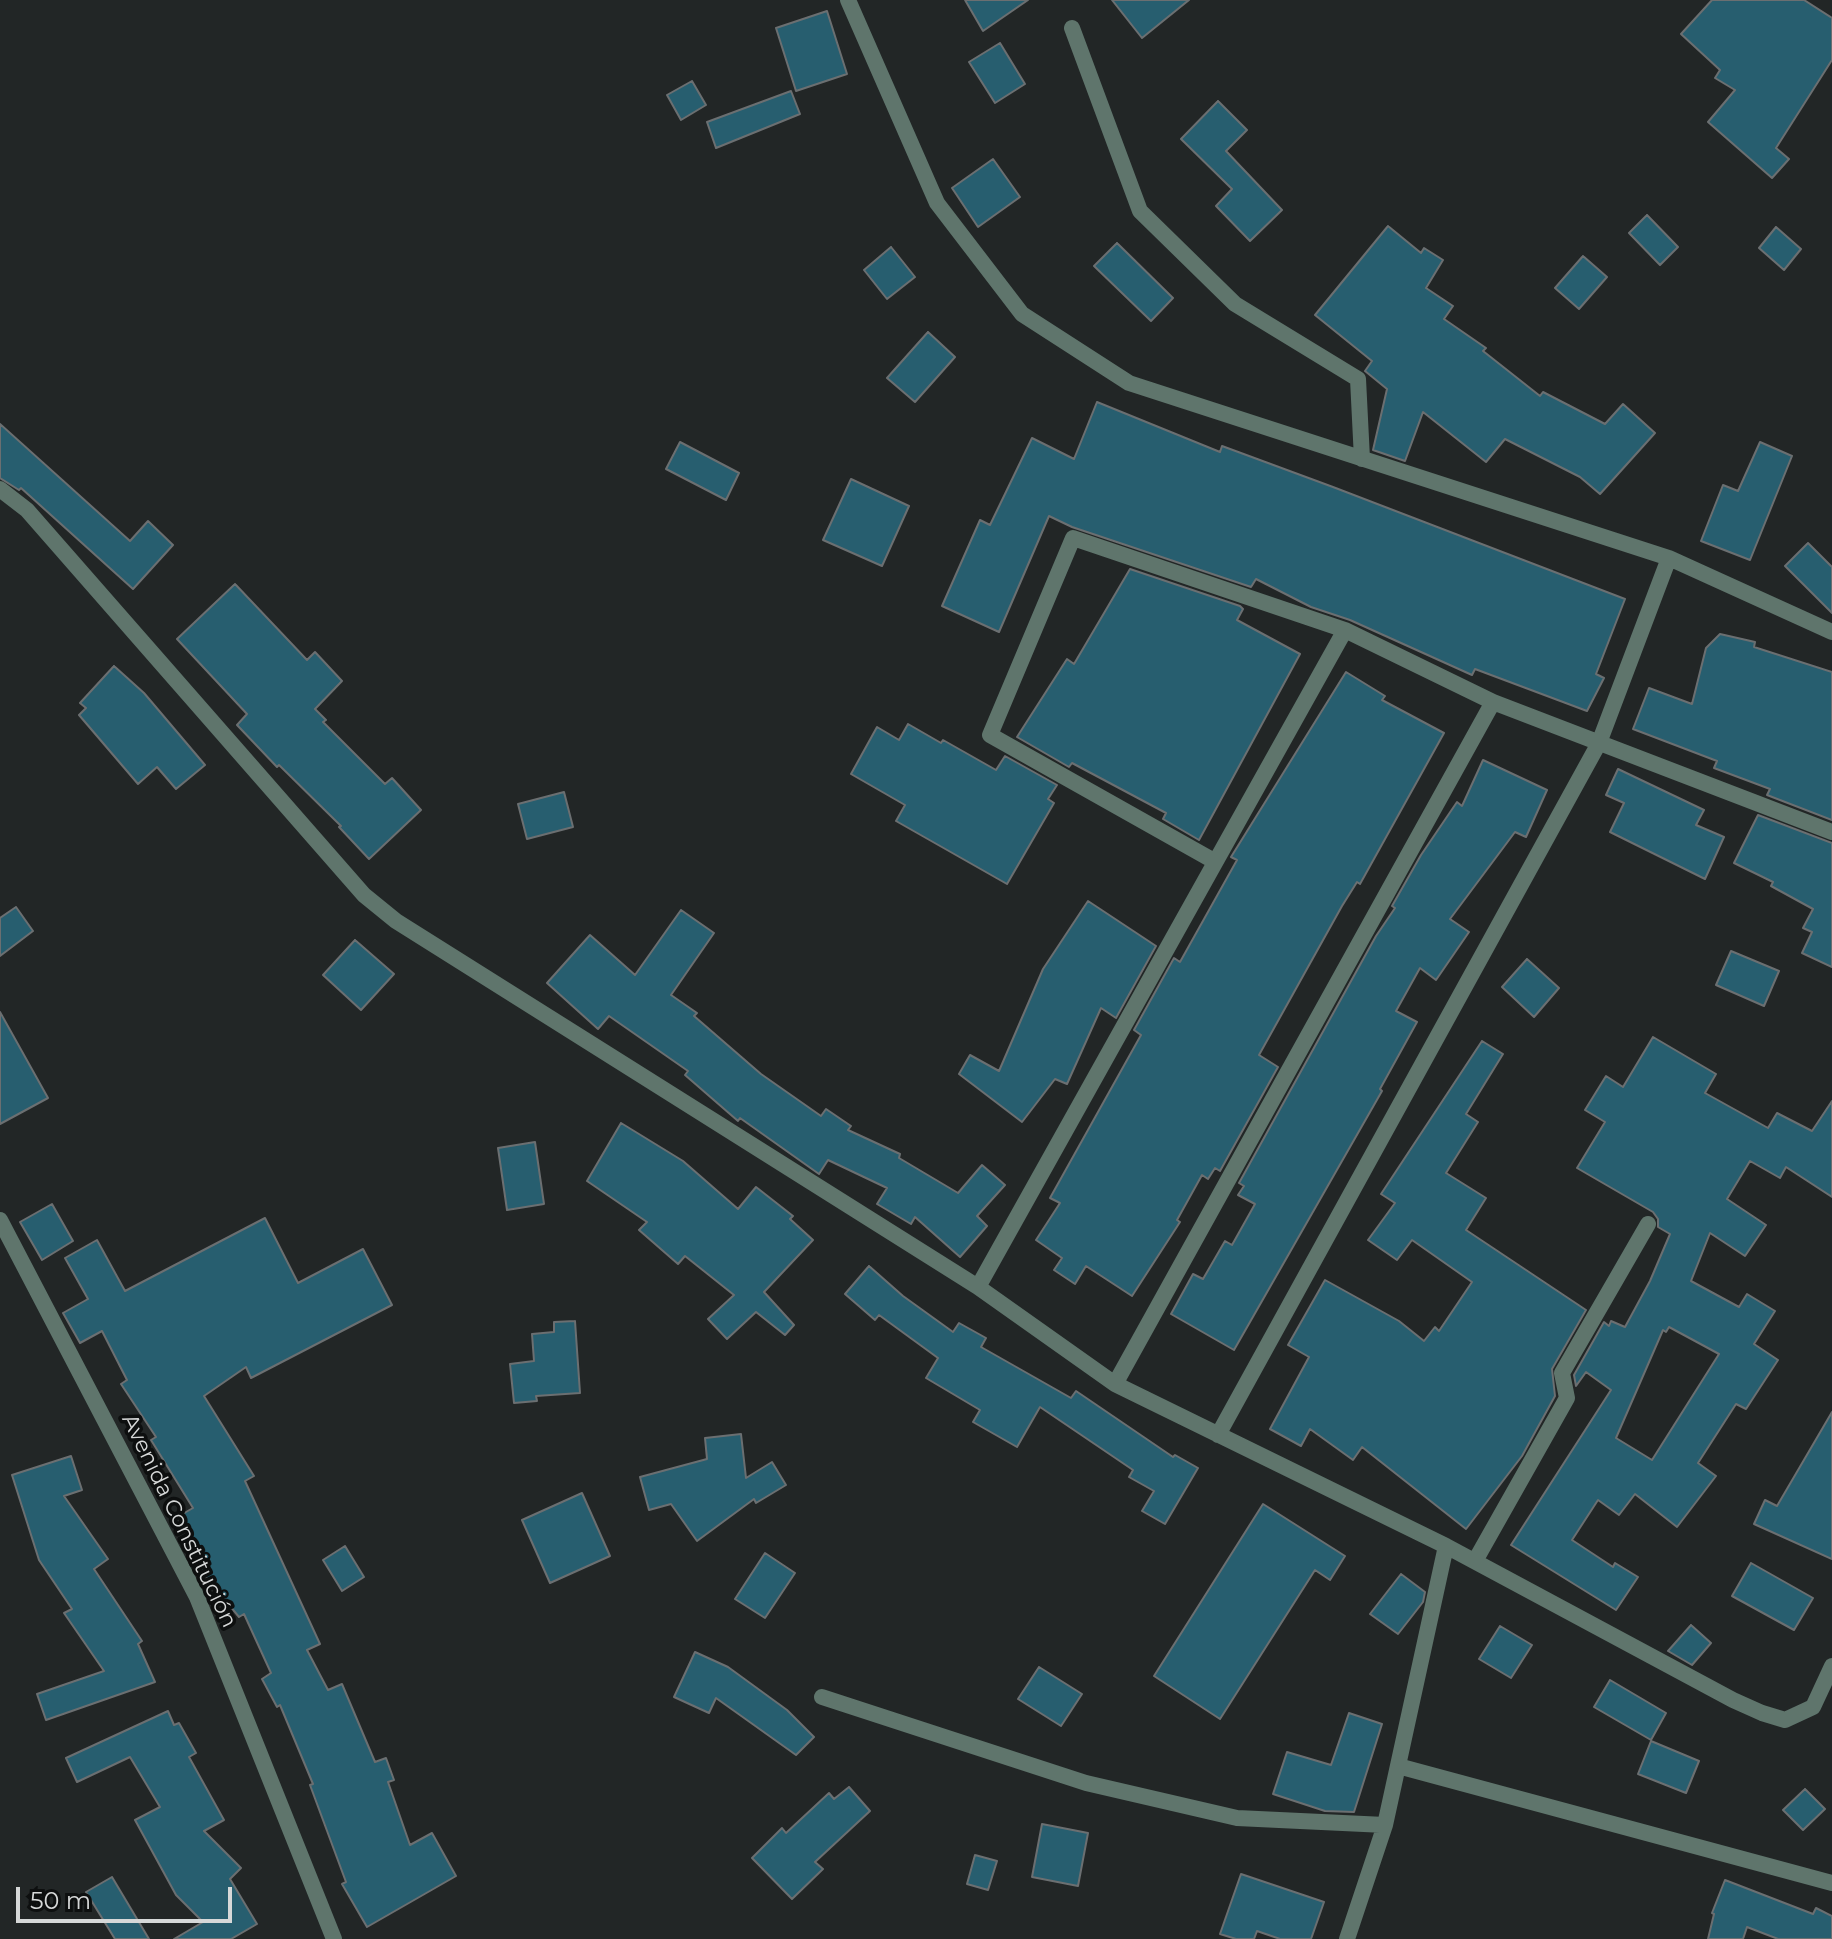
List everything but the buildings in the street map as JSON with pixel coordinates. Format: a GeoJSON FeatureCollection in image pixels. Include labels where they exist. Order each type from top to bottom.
{"type":"FeatureCollection","features":[{"type":"Feature","properties":{"kind":"street"},"geometry":{"type":"LineString","coordinates":[[848,0],[937,203],[1022,314],[1129,383],[1669,558],[1832,632]]}},
{"type":"Feature","properties":{"kind":"street"},"geometry":{"type":"LineString","coordinates":[[1072,28],[1140,211],[1235,304],[1358,379],[1362,459]]}},
{"type":"Feature","properties":{"kind":"street"},"geometry":{"type":"LineString","coordinates":[[0,489],[27,510],[364,895],[385,912],[978,1287],[1115,1384],[1446,1546],[1733,1700],[1785,1720],[1813,1707],[1832,1666]]}},
{"type":"Feature","properties":{"kind":"street"},"geometry":{"type":"LineString","coordinates":[[1214,861],[990,735],[1073,538],[1345,630],[1493,702],[1832,832]]}},
{"type":"Feature","properties":{"kind":"street"},"geometry":{"type":"LineString","coordinates":[[1218,1435],[1599,743],[1669,558]]}},
{"type":"Feature","properties":{"kind":"street"},"geometry":{"type":"LineString","coordinates":[[978,1287],[1345,630]]}},
{"type":"Feature","properties":{"kind":"street"},"geometry":{"type":"LineString","coordinates":[[1115,1384],[1493,702]]}},
{"type":"Feature","properties":{"kind":"street","name":"Avenida Constitución"},"geometry":{"type":"LineString","coordinates":[[0,1220],[197,1597],[334,1939]]}},
{"type":"Feature","properties":{"kind":"street"},"geometry":{"type":"LineString","coordinates":[[1475,1561],[1567,1398],[1562,1373],[1648,1224]]}},
{"type":"Feature","properties":{"kind":"street"},"geometry":{"type":"LineString","coordinates":[[1347,1939],[1385,1825],[1446,1546]]}},
{"type":"Feature","properties":{"kind":"street"},"geometry":{"type":"LineString","coordinates":[[822,1697],[1086,1783],[1237,1818],[1385,1825]]}},
{"type":"Feature","properties":{"kind":"street"},"geometry":{"type":"LineString","coordinates":[[1398,1766],[1832,1883]]}}]}
